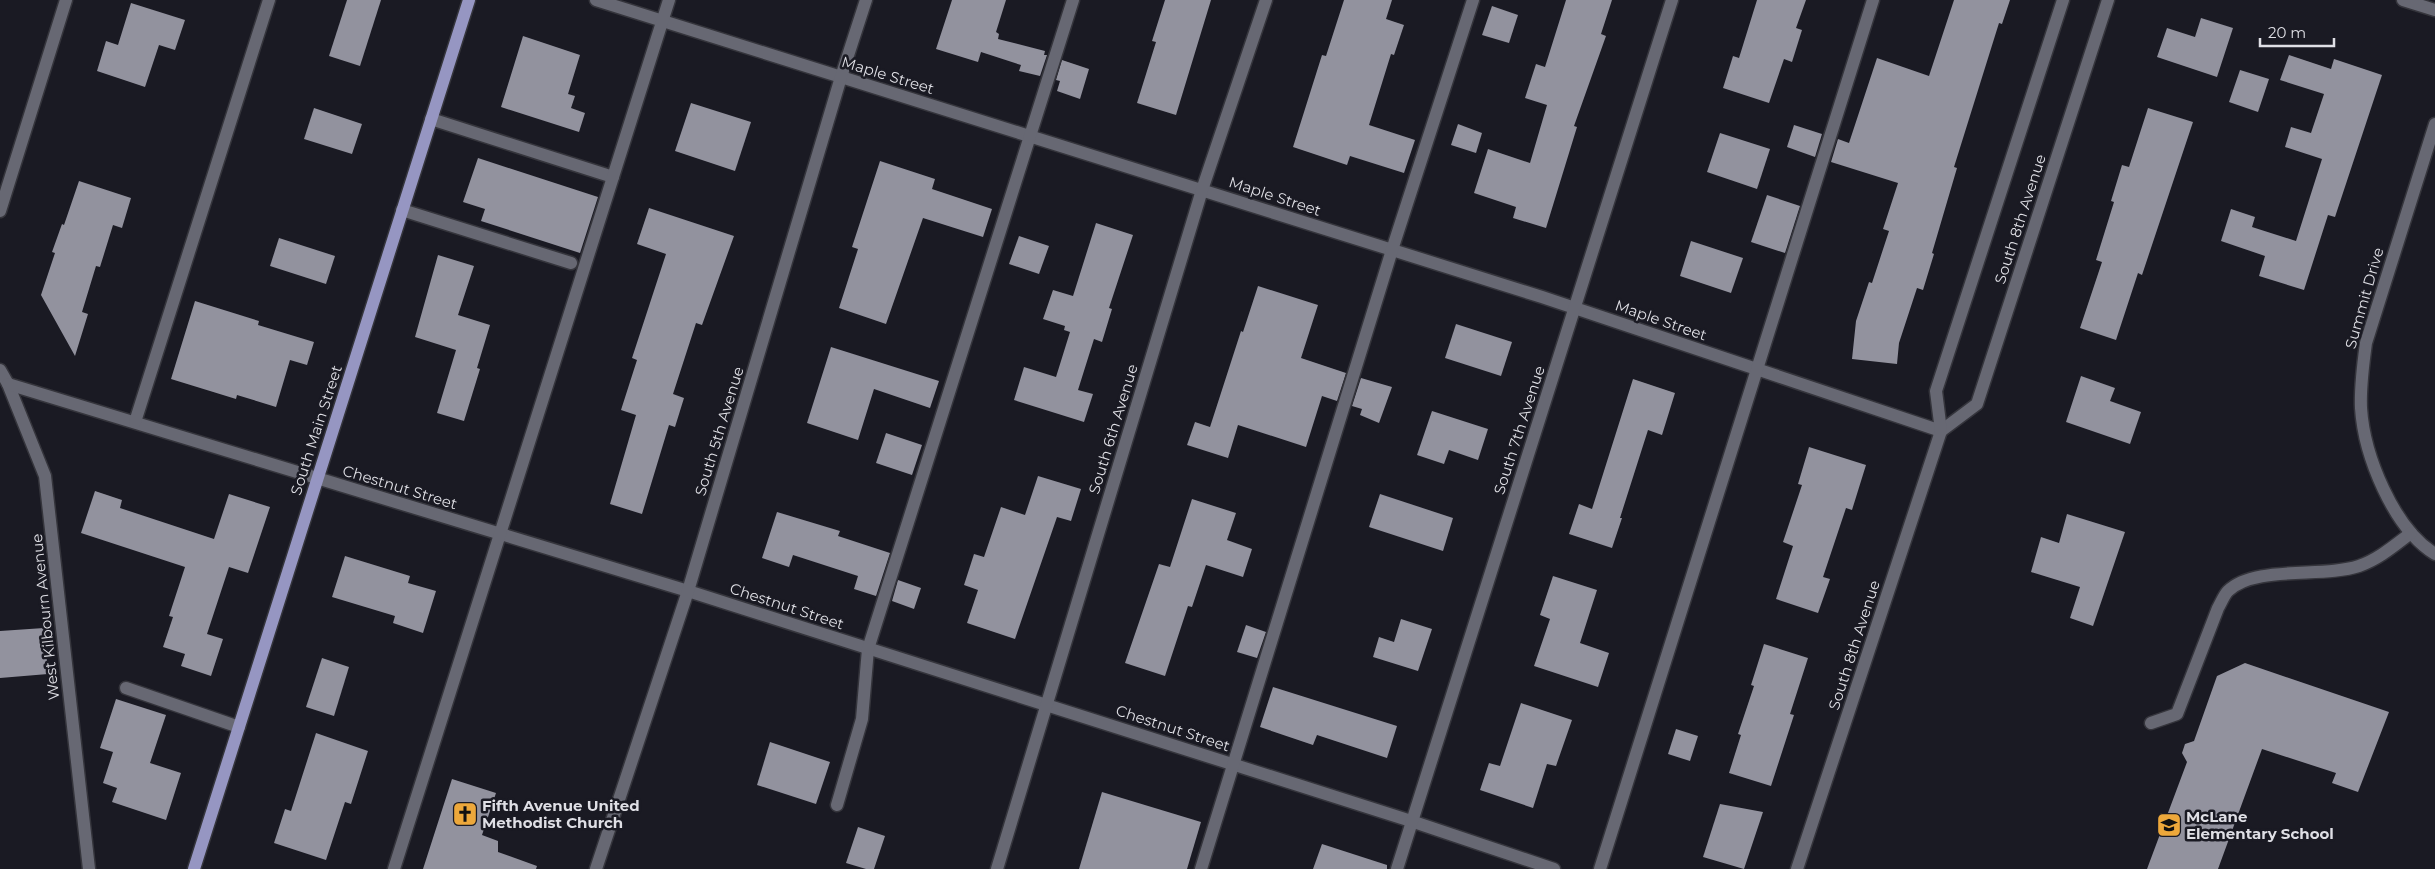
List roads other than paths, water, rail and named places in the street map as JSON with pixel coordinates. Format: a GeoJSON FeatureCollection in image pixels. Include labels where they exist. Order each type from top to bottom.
{"type":"FeatureCollection","features":[{"type":"Feature","properties":{"kind":"main road","name":"South Main Street"},"geometry":{"type":"LineString","coordinates":[[194,869],[469,0]]}},
{"type":"Feature","properties":{"kind":"street"},"geometry":{"type":"LineString","coordinates":[[0,211],[66,0]]}},
{"type":"Feature","properties":{"kind":"street"},"geometry":{"type":"LineString","coordinates":[[134,422],[269,0]]}},
{"type":"Feature","properties":{"kind":"street","name":"Maple Street"},"geometry":{"type":"LineString","coordinates":[[596,0],[1575,308],[1941,431]]}},
{"type":"Feature","properties":{"kind":"street"},"geometry":{"type":"LineString","coordinates":[[394,869],[669,0]]}},
{"type":"Feature","properties":{"kind":"street","name":"South 5th Avenue"},"geometry":{"type":"LineString","coordinates":[[596,869],[688,591],[841,77],[866,0]]}},
{"type":"Feature","properties":{"kind":"street"},"geometry":{"type":"LineString","coordinates":[[837,805],[862,719],[868,649],[1031,137],[1072,0]]}},
{"type":"Feature","properties":{"kind":"street","name":"South 6th Avenue"},"geometry":{"type":"LineString","coordinates":[[997,869],[1202,190],[1266,0]]}},
{"type":"Feature","properties":{"kind":"street"},"geometry":{"type":"LineString","coordinates":[[1201,869],[1392,250],[1472,0]]}},
{"type":"Feature","properties":{"kind":"street","name":"South 7th Avenue"},"geometry":{"type":"LineString","coordinates":[[1396,869],[1672,0]]}},
{"type":"Feature","properties":{"kind":"street"},"geometry":{"type":"LineString","coordinates":[[1600,869],[1873,0]]}},
{"type":"Feature","properties":{"kind":"street","name":"South 8th Avenue"},"geometry":{"type":"LineString","coordinates":[[1797,869],[1941,431],[1936,391],[2063,0]]}},
{"type":"Feature","properties":{"kind":"street","name":"South 8th Avenue"},"geometry":{"type":"LineString","coordinates":[[1941,431],[1977,404],[2108,0]]}},
{"type":"Feature","properties":{"kind":"street"},"geometry":{"type":"LineString","coordinates":[[2403,0],[2435,10]]}},
{"type":"Feature","properties":{"kind":"street"},"geometry":{"type":"LineString","coordinates":[[431,119],[613,177]]}},
{"type":"Feature","properties":{"kind":"street","name":"Summit Drive"},"geometry":{"type":"LineString","coordinates":[[2435,124],[2366,343],[2361,376],[2361,409],[2368,450],[2396,514],[2411,533],[2435,554]]}},
{"type":"Feature","properties":{"kind":"street"},"geometry":{"type":"LineString","coordinates":[[402,210],[571,263]]}},
{"type":"Feature","properties":{"kind":"street","name":"West Kilbourn Avenue"},"geometry":{"type":"LineString","coordinates":[[0,370],[8,384],[45,476],[89,869]]}},
{"type":"Feature","properties":{"kind":"street","name":"Chestnut Street"},"geometry":{"type":"LineString","coordinates":[[8,384],[688,591],[1411,821],[1554,869]]}},
{"type":"Feature","properties":{"kind":"street"},"geometry":{"type":"LineString","coordinates":[[2151,723],[2177,714],[2218,608],[2227,591],[2244,580],[2337,571],[2359,566],[2387,551],[2411,533]]}},
{"type":"Feature","properties":{"kind":"street"},"geometry":{"type":"LineString","coordinates":[[126,688],[239,727]]}},
{"type":"Feature","properties":{"kind":"place","name":"Fifth Avenue United Methodist Church"},"geometry":{"type":"Point","coordinates":[465,814]}},
{"type":"Feature","properties":{"kind":"place","name":"McLane Elementary School"},"geometry":{"type":"Point","coordinates":[2169,825]}}]}
